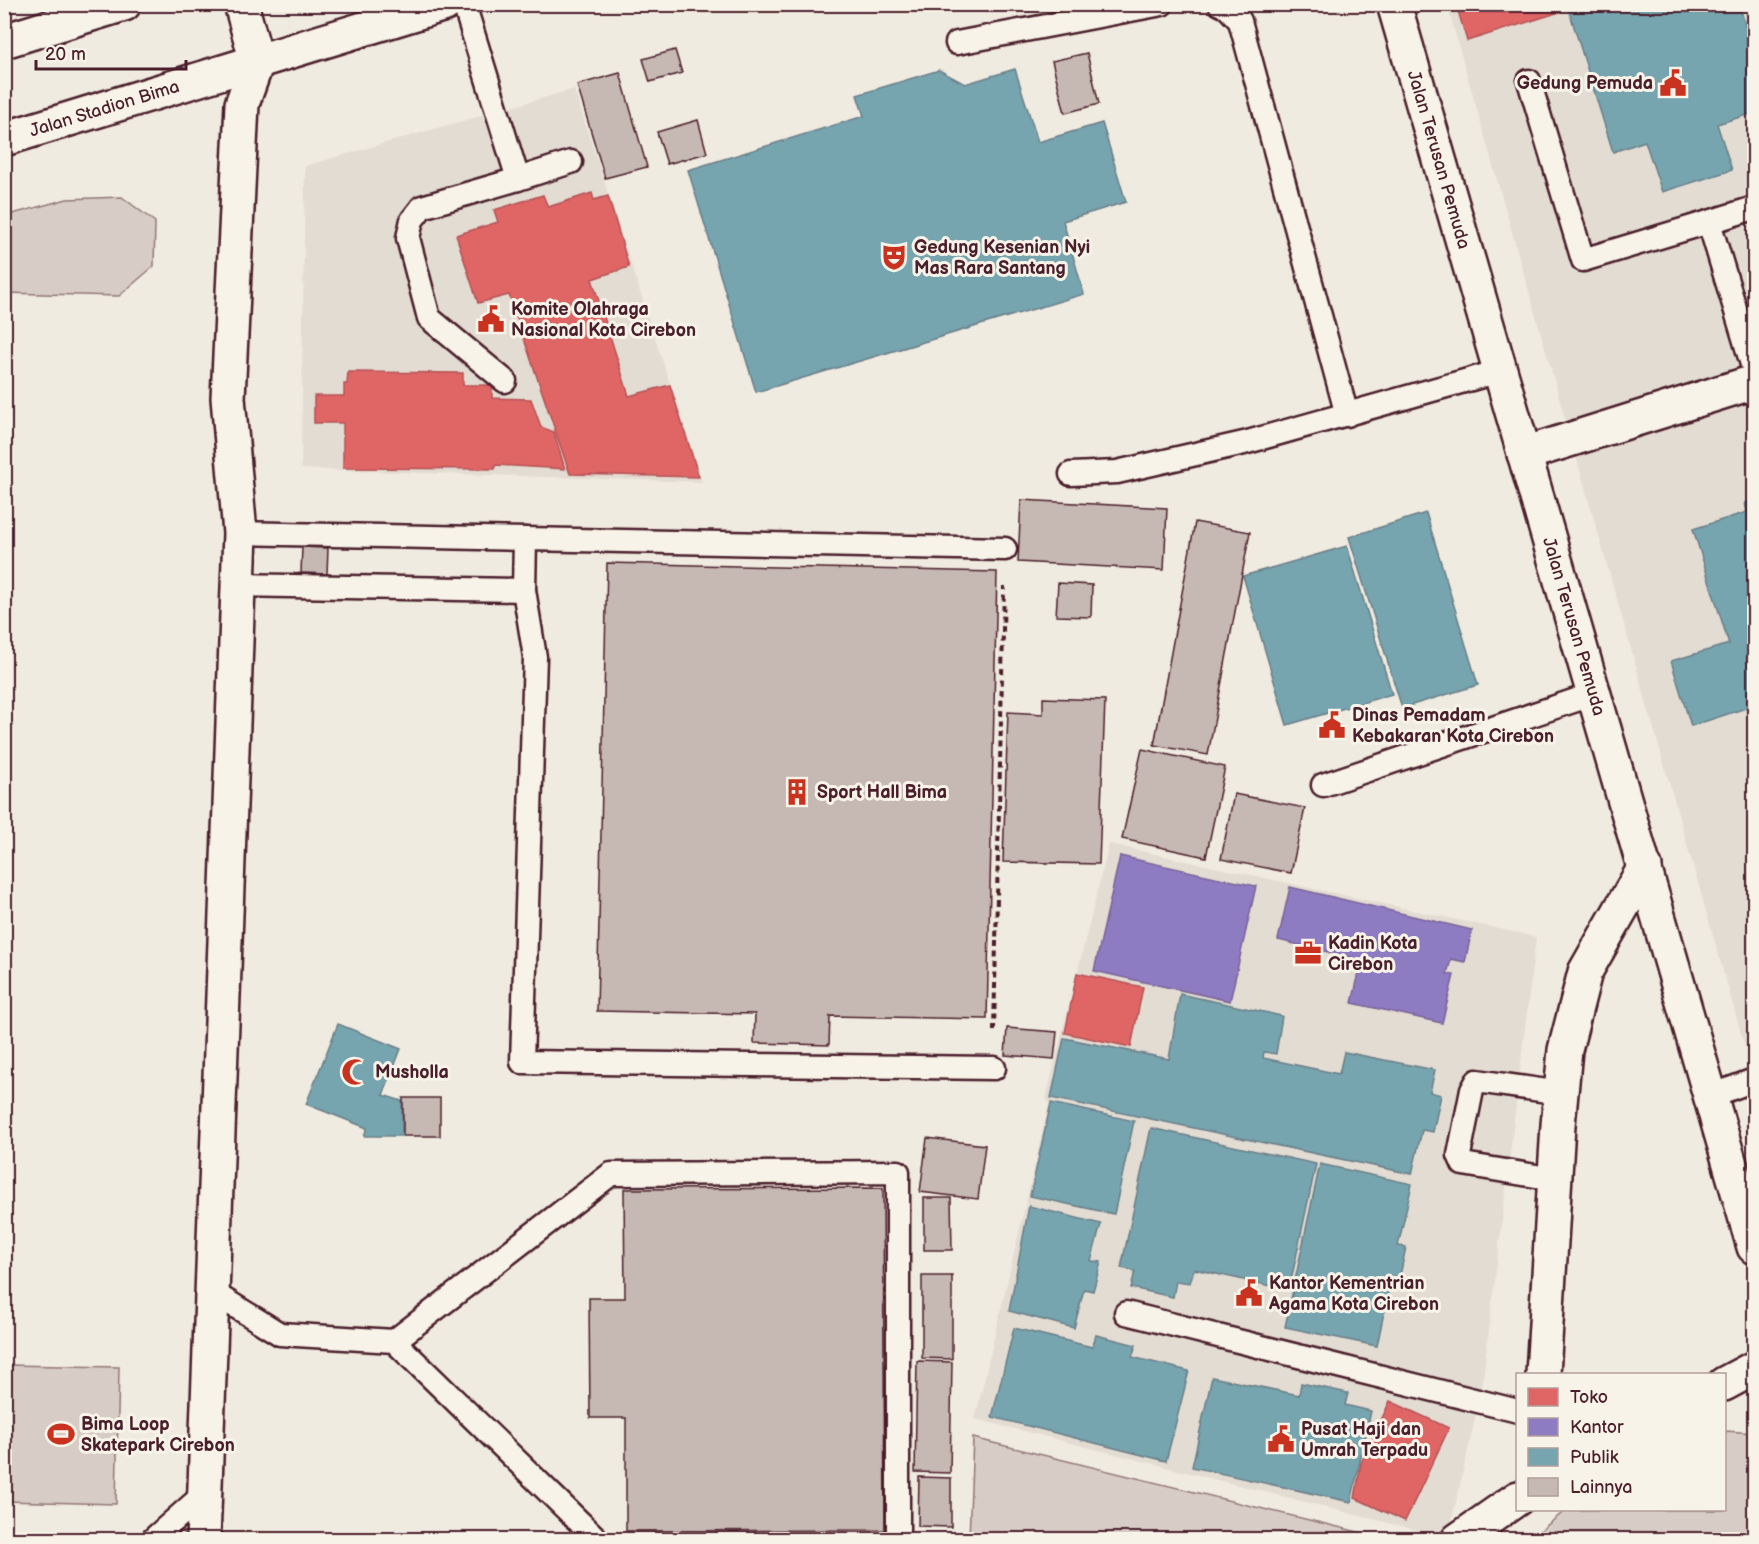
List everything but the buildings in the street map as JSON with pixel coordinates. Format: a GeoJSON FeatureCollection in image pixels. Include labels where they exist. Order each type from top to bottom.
{"type":"FeatureCollection","features":[{"type":"Feature","properties":{"kind":"street"},"geometry":{"type":"LineString","coordinates":[[4,40],[124,4]]}},
{"type":"Feature","properties":{"kind":"street"},"geometry":{"type":"LineString","coordinates":[[203,1539],[240,533],[228,398],[243,104],[257,62],[241,4]]}},
{"type":"Feature","properties":{"kind":"street","name":"Jalan Stadion Bima"},"geometry":{"type":"LineString","coordinates":[[4,139],[445,4]]}},
{"type":"Feature","properties":{"kind":"street","name":"Jalan Terusan Pemuda"},"geometry":{"type":"LineString","coordinates":[[1394,4],[1755,1247]]}},
{"type":"Feature","properties":{"kind":"street"},"geometry":{"type":"LineString","coordinates":[[1524,454],[1755,382]]}},
{"type":"Feature","properties":{"kind":"street"},"geometry":{"type":"LineString","coordinates":[[1543,1373],[1554,1179],[1565,1050],[1585,972],[1645,867]]}},
{"type":"Feature","properties":{"kind":"street"},"geometry":{"type":"LineString","coordinates":[[1726,1382],[1755,1368]]}},
{"type":"Feature","properties":{"kind":"street"},"geometry":{"type":"LineString","coordinates":[[1458,1539],[1516,1499]]}},
{"type":"Feature","properties":{"kind":"lane"},"geometry":{"type":"LineString","coordinates":[[464,4],[518,179]]}},
{"type":"Feature","properties":{"kind":"lane"},"geometry":{"type":"LineString","coordinates":[[957,43],[1162,4]]}},
{"type":"Feature","properties":{"kind":"lane"},"geometry":{"type":"LineString","coordinates":[[1220,4],[1228,8],[1240,21],[1347,415]]}},
{"type":"Feature","properties":{"kind":"lane"},"geometry":{"type":"LineString","coordinates":[[1529,81],[1583,260],[1755,208]]}},
{"type":"Feature","properties":{"kind":"lane"},"geometry":{"type":"LineString","coordinates":[[504,381],[429,318],[408,238],[412,220],[422,207],[571,162]]}},
{"type":"Feature","properties":{"kind":"lane"},"geometry":{"type":"LineString","coordinates":[[1709,222],[1755,371]]}},
{"type":"Feature","properties":{"kind":"lane"},"geometry":{"type":"LineString","coordinates":[[1071,474],[1117,472],[1244,443],[1500,371]]}},
{"type":"Feature","properties":{"kind":"lane"},"geometry":{"type":"LineString","coordinates":[[240,533],[1005,549]]}},
{"type":"Feature","properties":{"kind":"lane"},"geometry":{"type":"LineString","coordinates":[[525,539],[524,590],[535,657],[522,1062],[994,1068]]}},
{"type":"Feature","properties":{"kind":"lane"},"geometry":{"type":"LineString","coordinates":[[238,585],[524,590]]}},
{"type":"Feature","properties":{"kind":"lane"},"geometry":{"type":"LineString","coordinates":[[1323,784],[1594,694]]}},
{"type":"Feature","properties":{"kind":"lane"},"geometry":{"type":"LineString","coordinates":[[1711,1096],[1755,1080]]}},
{"type":"Feature","properties":{"kind":"lane"},"geometry":{"type":"LineString","coordinates":[[1554,1179],[1463,1164],[1459,1155],[1472,1090],[1477,1082],[1561,1093]]}},
{"type":"Feature","properties":{"kind":"lane"},"geometry":{"type":"LineString","coordinates":[[394,1341],[611,1174],[898,1172],[898,1539]]}},
{"type":"Feature","properties":{"kind":"lane"},"geometry":{"type":"LineString","coordinates":[[212,1292],[280,1334],[394,1341],[598,1539]]}},
{"type":"Feature","properties":{"kind":"lane"},"geometry":{"type":"LineString","coordinates":[[1126,1313],[1516,1410]]}},
{"type":"Feature","properties":{"kind":"lane"},"geometry":{"type":"LineString","coordinates":[[152,1539],[204,1494]]}},
{"type":"Feature","properties":{"kind":"path"},"geometry":{"type":"LineString","coordinates":[[994,1068],[1005,549]]}},
{"type":"Feature","properties":{"kind":"shaded area"},"geometry":{"type":"Polygon","coordinates":[[[1447,5],[1754,5],[1754,1079],[1447,5]]]}},
{"type":"Feature","properties":{"kind":"shaded area"},"geometry":{"type":"Polygon","coordinates":[[[574,89],[702,482],[301,469],[305,166],[574,89]]]}},
{"type":"Feature","properties":{"kind":"shaded area"},"geometry":{"type":"Polygon","coordinates":[[[122,197],[155,222],[154,266],[119,296],[5,293],[5,216],[67,199],[122,197]]]}},
{"type":"Feature","properties":{"kind":"shaded area"},"geometry":{"type":"Polygon","coordinates":[[[1109,844],[1536,937],[1482,1388],[1448,1538],[975,1419],[1049,1104],[1046,1098],[1109,844]]]}},
{"type":"Feature","properties":{"kind":"shaded area","name":"Bima Loop Skatepark Cirebon"},"geometry":{"type":"Polygon","coordinates":[[[5,1365],[119,1367],[116,1504],[5,1501],[5,1365]]]}},
{"type":"Feature","properties":{"kind":"shaded area"},"geometry":{"type":"Polygon","coordinates":[[[1726,1431],[1754,1433],[1754,1539],[1530,1539],[1565,1511],[1726,1511],[1726,1431]]]}},
{"type":"Feature","properties":{"kind":"shaded area"},"geometry":{"type":"Polygon","coordinates":[[[973,1438],[1387,1539],[969,1539],[973,1438]]]}},
{"type":"Feature","properties":{"kind":"place","name":"Gedung Pemuda"},"geometry":{"type":"Point","coordinates":[1673,83]}},
{"type":"Feature","properties":{"kind":"place","name":"Gedung Kesenian Nyi Mas Rara Santang"},"geometry":{"type":"Point","coordinates":[894,257]}},
{"type":"Feature","properties":{"kind":"place","name":"Komite Olahraga Nasional Kota Cirebon"},"geometry":{"type":"Point","coordinates":[491,319]}},
{"type":"Feature","properties":{"kind":"place","name":"Dinas Pemadam Kebakaran Kota Cirebon"},"geometry":{"type":"Point","coordinates":[1332,725]}},
{"type":"Feature","properties":{"kind":"place","name":"Sport Hall Bima"},"geometry":{"type":"Point","coordinates":[797,792]}},
{"type":"Feature","properties":{"kind":"place","name":"Kadin Kota Cirebon"},"geometry":{"type":"Point","coordinates":[1308,953]}},
{"type":"Feature","properties":{"kind":"place","name":"Musholla"},"geometry":{"type":"Point","coordinates":[355,1072]}},
{"type":"Feature","properties":{"kind":"place","name":"Kantor Kementrian Agama Kota Cirebon"},"geometry":{"type":"Point","coordinates":[1249,1293]}},
{"type":"Feature","properties":{"kind":"place","name":"Bima Loop Skatepark Cirebon"},"geometry":{"type":"Point","coordinates":[61,1434]}},
{"type":"Feature","properties":{"kind":"place","name":"Pusat Haji dan Umrah Terpadu"},"geometry":{"type":"Point","coordinates":[1281,1439]}}]}
